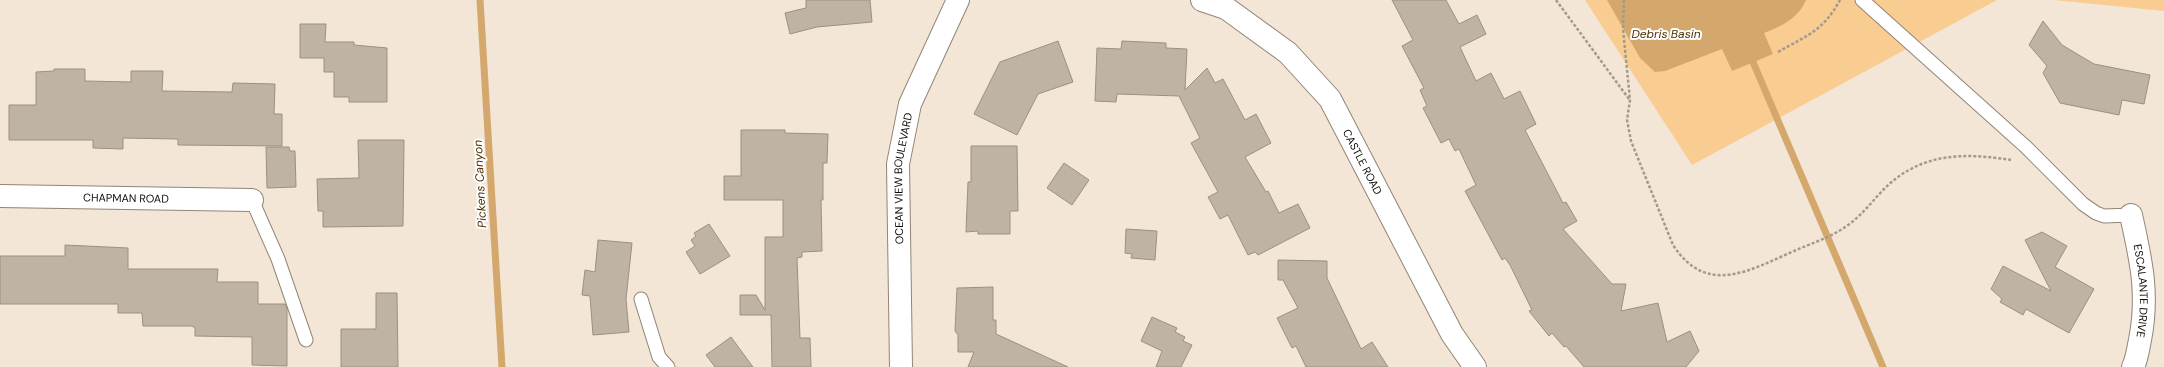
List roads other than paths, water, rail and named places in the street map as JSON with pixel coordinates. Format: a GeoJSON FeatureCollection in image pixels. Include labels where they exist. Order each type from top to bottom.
{"type":"FeatureCollection","features":[{"type":"Feature","properties":{"kind":"street","name":"OCEAN VIEW BOULEVARD"},"geometry":{"type":"LineString","coordinates":[[901,367],[898,164],[910,104],[958,0]]}},
{"type":"Feature","properties":{"kind":"street","name":"CASTLE ROAD"},"geometry":{"type":"LineString","coordinates":[[1202,0],[1226,8],[1288,53],[1330,99],[1452,334],[1475,367]]}},
{"type":"Feature","properties":{"kind":"street","name":"CHAPMAN ROAD"},"geometry":{"type":"LineString","coordinates":[[0,196],[252,200]]}},
{"type":"Feature","properties":{"kind":"street","name":"ESCALANTE DRIVE"},"geometry":{"type":"LineString","coordinates":[[2131,215],[2143,270],[2145,299],[2141,334],[2134,367]]}},
{"type":"Feature","properties":{"kind":"lane"},"geometry":{"type":"LineString","coordinates":[[1862,0],[2034,155],[2083,204],[2096,213],[2104,216],[2131,215]]}},
{"type":"Feature","properties":{"kind":"lane"},"geometry":{"type":"LineString","coordinates":[[252,200],[278,259],[306,340]]}},
{"type":"Feature","properties":{"kind":"lane"},"geometry":{"type":"LineString","coordinates":[[641,299],[659,357],[668,367]]}},
{"type":"Feature","properties":{"kind":"water","name":"Debris Basin"},"geometry":{"type":"Polygon","coordinates":[[[1607,0],[1806,0],[1803,7],[1794,17],[1764,33],[1773,54],[1732,71],[1722,49],[1665,71],[1655,72],[1640,58],[1607,0]]]}},
{"type":"Feature","properties":{"kind":"waterway","name":"Pickens Canyon"},"geometry":{"type":"LineString","coordinates":[[480,0],[502,367]]}},
{"type":"Feature","properties":{"kind":"waterway"},"geometry":{"type":"LineString","coordinates":[[1753,62],[1883,367]]}}]}
